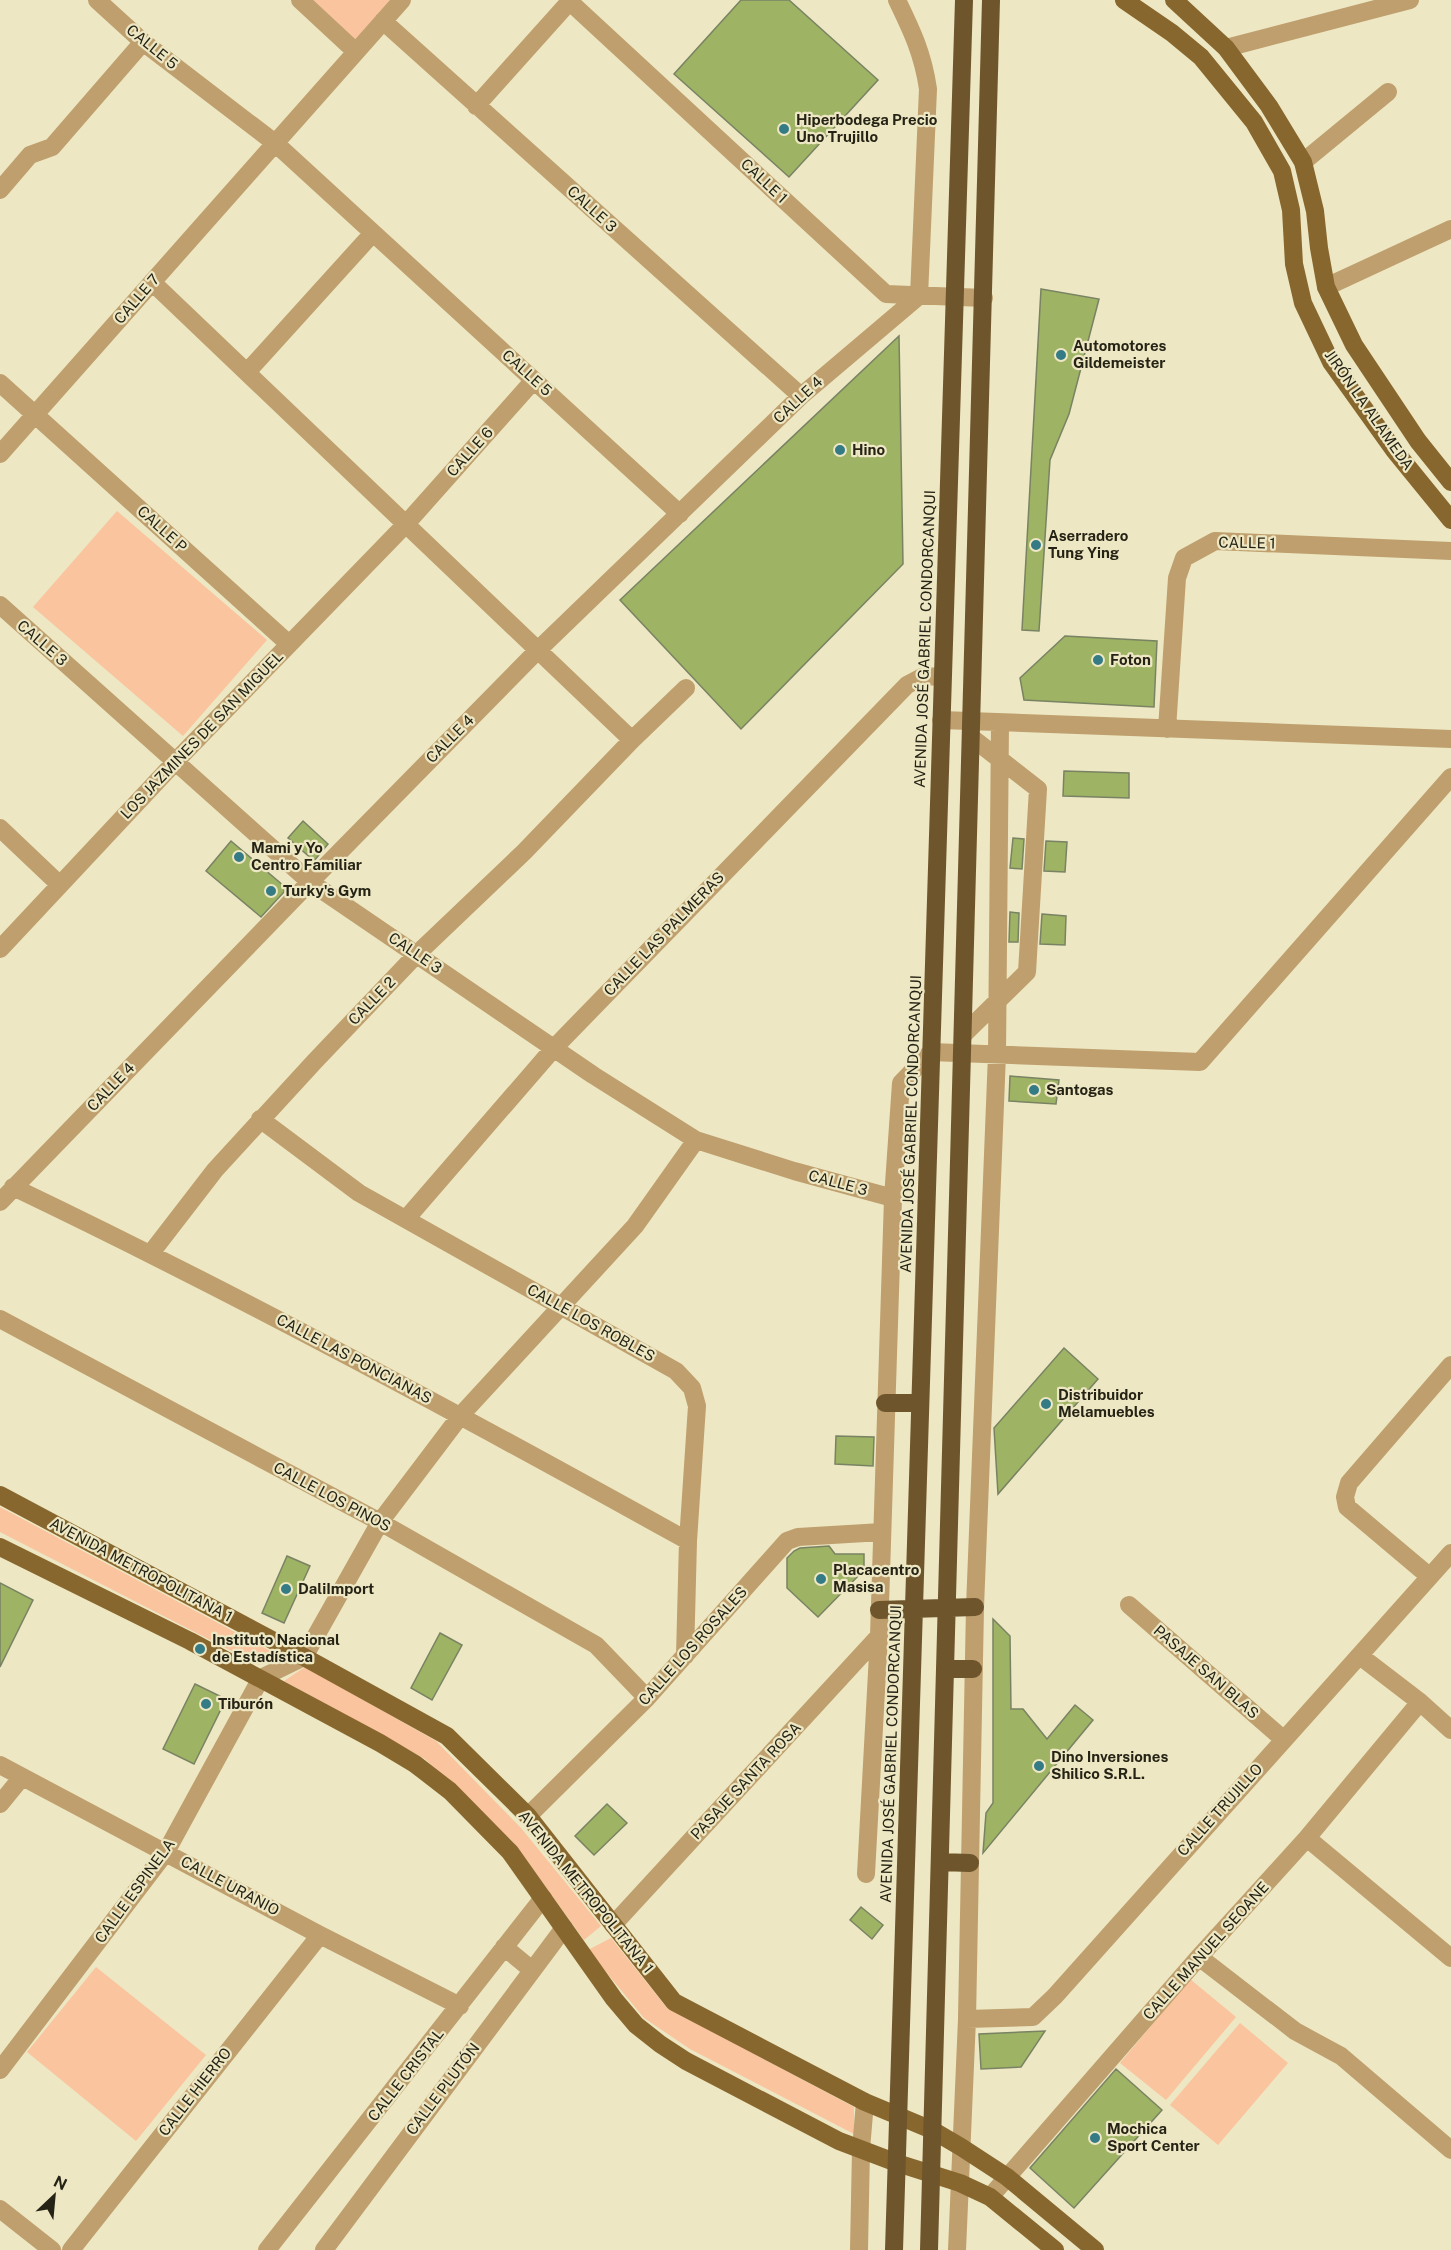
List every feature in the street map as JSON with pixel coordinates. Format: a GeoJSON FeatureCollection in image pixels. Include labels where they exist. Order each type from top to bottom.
{"type":"FeatureCollection","features":[{"type":"Feature","properties":{"kind":"highway","name":"AVENIDA JOSÉ GABRIEL CONDORCANQUI"},"geometry":{"type":"LineString","coordinates":[[894,2250],[964,0]]}},
{"type":"Feature","properties":{"kind":"highway"},"geometry":{"type":"LineString","coordinates":[[929,2250],[991,0]]}},
{"type":"Feature","properties":{"kind":"highway"},"geometry":{"type":"LineString","coordinates":[[955,261],[985,261]]}},
{"type":"Feature","properties":{"kind":"highway"},"geometry":{"type":"LineString","coordinates":[[885,1402],[919,1403]]}},
{"type":"Feature","properties":{"kind":"highway"},"geometry":{"type":"LineString","coordinates":[[879,1610],[975,1607]]}},
{"type":"Feature","properties":{"kind":"highway"},"geometry":{"type":"LineString","coordinates":[[945,1669],[974,1669]]}},
{"type":"Feature","properties":{"kind":"highway"},"geometry":{"type":"LineString","coordinates":[[940,1862],[970,1863]]}},
{"type":"Feature","properties":{"kind":"main road","name":"JIRÓN LA ALAMEDA"},"geometry":{"type":"LineString","coordinates":[[1124,0],[1172,33],[1201,57],[1254,122],[1282,171],[1291,210],[1294,264],[1303,303],[1331,362],[1394,450],[1451,520]]}},
{"type":"Feature","properties":{"kind":"main road","name":"JIRÓN LA ALAMEDA"},"geometry":{"type":"LineString","coordinates":[[1174,0],[1227,48],[1269,106],[1303,162],[1315,211],[1326,287],[1354,345],[1418,441],[1451,482]]}},
{"type":"Feature","properties":{"kind":"main road","name":"AVENIDA METROPOLITANA 1"},"geometry":{"type":"LineString","coordinates":[[0,1495],[447,1736],[528,1816],[674,2002],[865,2102],[932,2130],[961,2147],[1007,2177],[1095,2250]]}},
{"type":"Feature","properties":{"kind":"main road"},"geometry":{"type":"LineString","coordinates":[[0,1547],[261,1678],[415,1764],[441,1785],[510,1852],[621,2008],[636,2025],[660,2044],[687,2061],[839,2140],[897,2163],[960,2183],[990,2197],[1055,2250]]}},
{"type":"Feature","properties":{"kind":"street","name":"CALLE 5"},"geometry":{"type":"LineString","coordinates":[[97,0],[143,42],[275,143],[680,514]]}},
{"type":"Feature","properties":{"kind":"street"},"geometry":{"type":"LineString","coordinates":[[300,0],[356,52]]}},
{"type":"Feature","properties":{"kind":"street"},"geometry":{"type":"LineString","coordinates":[[275,143],[402,0]]}},
{"type":"Feature","properties":{"kind":"street"},"geometry":{"type":"LineString","coordinates":[[897,0],[917,39],[924,61],[928,89],[919,296]]}},
{"type":"Feature","properties":{"kind":"street"},"geometry":{"type":"LineString","coordinates":[[1227,48],[1386,3],[1410,0]]}},
{"type":"Feature","properties":{"kind":"street"},"geometry":{"type":"LineString","coordinates":[[476,106],[571,1]]}},
{"type":"Feature","properties":{"kind":"street","name":"CALLE 1"},"geometry":{"type":"LineString","coordinates":[[571,1],[886,294],[984,298]]}},
{"type":"Feature","properties":{"kind":"street","name":"CALLE 3"},"geometry":{"type":"LineString","coordinates":[[383,21],[801,396]]}},
{"type":"Feature","properties":{"kind":"street"},"geometry":{"type":"LineString","coordinates":[[0,190],[30,155],[52,147],[143,42]]}},
{"type":"Feature","properties":{"kind":"street"},"geometry":{"type":"LineString","coordinates":[[1303,162],[1388,92]]}},
{"type":"Feature","properties":{"kind":"street","name":"CALLE 7"},"geometry":{"type":"LineString","coordinates":[[0,454],[275,143]]}},
{"type":"Feature","properties":{"kind":"street"},"geometry":{"type":"LineString","coordinates":[[1326,287],[1451,229]]}},
{"type":"Feature","properties":{"kind":"street"},"geometry":{"type":"LineString","coordinates":[[248,372],[373,233]]}},
{"type":"Feature","properties":{"kind":"street"},"geometry":{"type":"LineString","coordinates":[[152,282],[632,740]]}},
{"type":"Feature","properties":{"kind":"street","name":"CALLE 4"},"geometry":{"type":"LineString","coordinates":[[0,1202],[538,650],[801,396],[919,296]]}},
{"type":"Feature","properties":{"kind":"street","name":"CALLE 6"},"geometry":{"type":"LineString","coordinates":[[406,524],[534,380]]}},
{"type":"Feature","properties":{"kind":"street"},"geometry":{"type":"LineString","coordinates":[[0,383],[35,414]]}},
{"type":"Feature","properties":{"kind":"street","name":"CALLE P"},"geometry":{"type":"LineString","coordinates":[[35,414],[289,644]]}},
{"type":"Feature","properties":{"kind":"street","name":"LOS JAZMINES DE SAN MIGUEL"},"geometry":{"type":"LineString","coordinates":[[0,949],[176,761],[406,524]]}},
{"type":"Feature","properties":{"kind":"street","name":"CALLE 1"},"geometry":{"type":"LineString","coordinates":[[1167,729],[1177,578],[1184,558],[1215,541],[1451,551]]}},
{"type":"Feature","properties":{"kind":"street","name":"CALLE 3"},"geometry":{"type":"LineString","coordinates":[[0,605],[310,882],[593,1075],[696,1140],[794,1171],[893,1198]]}},
{"type":"Feature","properties":{"kind":"street","name":"CALLE LAS PALMERAS"},"geometry":{"type":"LineString","coordinates":[[406,1220],[554,1048],[907,685],[924,676],[942,677]]}},
{"type":"Feature","properties":{"kind":"street","name":"CALLE 2"},"geometry":{"type":"LineString","coordinates":[[151,1253],[215,1170],[260,1119],[417,954],[525,852],[632,740],[686,688]]}},
{"type":"Feature","properties":{"kind":"street"},"geometry":{"type":"LineString","coordinates":[[941,720],[971,730],[1001,760],[1038,789],[1028,972],[998,1000],[962,1044]]}},
{"type":"Feature","properties":{"kind":"street"},"geometry":{"type":"LineString","coordinates":[[971,730],[1000,723],[1451,739]]}},
{"type":"Feature","properties":{"kind":"street"},"geometry":{"type":"LineString","coordinates":[[957,2250],[967,2019],[975,1607],[997,1054],[1000,723]]}},
{"type":"Feature","properties":{"kind":"street"},"geometry":{"type":"LineString","coordinates":[[866,1874],[879,1636],[893,1198],[901,1083],[931,1052],[962,1044],[997,1054],[1200,1062],[1451,777]]}},
{"type":"Feature","properties":{"kind":"street"},"geometry":{"type":"LineString","coordinates":[[0,828],[60,885]]}},
{"type":"Feature","properties":{"kind":"street","name":"CALLE LOS ROBLES"},"geometry":{"type":"LineString","coordinates":[[260,1119],[359,1193],[676,1371],[692,1388],[697,1406],[688,1541],[685,1656]]}},
{"type":"Feature","properties":{"kind":"street"},"geometry":{"type":"LineString","coordinates":[[261,1678],[304,1657],[380,1522],[461,1415],[634,1226],[696,1140]]}},
{"type":"Feature","properties":{"kind":"street","name":"CALLE LAS PONCIANAS"},"geometry":{"type":"LineString","coordinates":[[13,1187],[151,1253],[461,1415],[688,1541]]}},
{"type":"Feature","properties":{"kind":"street","name":"CALLE LOS PINOS"},"geometry":{"type":"LineString","coordinates":[[0,1319],[380,1522],[596,1645],[647,1698]]}},
{"type":"Feature","properties":{"kind":"street"},"geometry":{"type":"LineString","coordinates":[[1429,1576],[1347,1507],[1345,1497],[1349,1484],[1451,1365]]}},
{"type":"Feature","properties":{"kind":"street","name":"CALLE LOS ROSALES"},"geometry":{"type":"LineString","coordinates":[[528,1816],[647,1698],[787,1541],[798,1537],[882,1532]]}},
{"type":"Feature","properties":{"kind":"street","name":"CALLE TRUJILLO"},"geometry":{"type":"LineString","coordinates":[[967,2019],[1033,2017],[1055,1996],[1451,1553]]}},
{"type":"Feature","properties":{"kind":"street","name":"PASAJE SAN BLAS"},"geometry":{"type":"LineString","coordinates":[[1128,1605],[1283,1739]]}},
{"type":"Feature","properties":{"kind":"street","name":"PASAJE SANTA ROSA"},"geometry":{"type":"LineString","coordinates":[[613,1925],[879,1636]]}},
{"type":"Feature","properties":{"kind":"street"},"geometry":{"type":"LineString","coordinates":[[1360,1656],[1420,1702],[1451,1730]]}},
{"type":"Feature","properties":{"kind":"street","name":"CALLE ESPINELA"},"geometry":{"type":"LineString","coordinates":[[0,2070],[166,1852],[261,1678]]}},
{"type":"Feature","properties":{"kind":"street","name":"CALLE MANUEL SEOANE"},"geometry":{"type":"LineString","coordinates":[[990,2197],[1199,1957],[1307,1838],[1420,1702]]}},
{"type":"Feature","properties":{"kind":"street","name":"CALLE URANIO"},"geometry":{"type":"LineString","coordinates":[[0,1765],[320,1935],[460,2006]]}},
{"type":"Feature","properties":{"kind":"street"},"geometry":{"type":"LineString","coordinates":[[0,1804],[22,1776]]}},
{"type":"Feature","properties":{"kind":"street"},"geometry":{"type":"LineString","coordinates":[[1307,1838],[1451,1958]]}},
{"type":"Feature","properties":{"kind":"street","name":"CALLE CRISTAL"},"geometry":{"type":"LineString","coordinates":[[267,2250],[543,1898]]}},
{"type":"Feature","properties":{"kind":"street","name":"CALLE PLUTÓN"},"geometry":{"type":"LineString","coordinates":[[324,2250],[564,1928]]}},
{"type":"Feature","properties":{"kind":"street","name":"CALLE HIERRO"},"geometry":{"type":"LineString","coordinates":[[71,2250],[320,1935]]}},
{"type":"Feature","properties":{"kind":"street"},"geometry":{"type":"LineString","coordinates":[[504,1947],[532,1970]]}},
{"type":"Feature","properties":{"kind":"street"},"geometry":{"type":"LineString","coordinates":[[1199,1957],[1295,2031],[1341,2056],[1451,2150]]}},
{"type":"Feature","properties":{"kind":"street"},"geometry":{"type":"LineString","coordinates":[[859,2250],[861,2149],[865,2102]]}},
{"type":"Feature","properties":{"kind":"street"},"geometry":{"type":"LineString","coordinates":[[0,2209],[52,2250]]}},
{"type":"Feature","properties":{"kind":"shaded area"},"geometry":{"type":"Polygon","coordinates":[[[308,0],[391,0],[355,43],[308,0]]]}},
{"type":"Feature","properties":{"kind":"shaded area"},"geometry":{"type":"Polygon","coordinates":[[[117,511],[267,640],[183,736],[33,607],[117,511]]]}},
{"type":"Feature","properties":{"kind":"shaded area"},"geometry":{"type":"Polygon","coordinates":[[[0,1507],[278,1655],[259,1665],[0,1532],[0,1507]]]}},
{"type":"Feature","properties":{"kind":"shaded area"},"geometry":{"type":"Polygon","coordinates":[[[305,1667],[436,1741],[521,1828],[601,1926],[584,1940],[513,1842],[425,1759],[284,1681],[305,1667]]]}},
{"type":"Feature","properties":{"kind":"shaded area"},"geometry":{"type":"Polygon","coordinates":[[[611,1938],[667,2008],[854,2107],[854,2134],[690,2049],[644,2018],[588,1950],[611,1938]]]}},
{"type":"Feature","properties":{"kind":"shaded area"},"geometry":{"type":"Polygon","coordinates":[[[96,1967],[206,2055],[136,2141],[27,2052],[96,1967]]]}},
{"type":"Feature","properties":{"kind":"shaded area"},"geometry":{"type":"Polygon","coordinates":[[[1190,1979],[1236,2017],[1166,2100],[1120,2063],[1190,1979]]]}},
{"type":"Feature","properties":{"kind":"shaded area"},"geometry":{"type":"Polygon","coordinates":[[[1240,2023],[1288,2063],[1218,2145],[1170,2105],[1240,2023]]]}},
{"type":"Feature","properties":{"kind":"building","name":"Hiperbodega Precio Uno Trujillo"},"geometry":{"type":"Polygon","coordinates":[[[741,0],[789,0],[878,80],[789,177],[674,74],[741,0]]]}},
{"type":"Feature","properties":{"kind":"building"},"geometry":{"type":"Polygon","coordinates":[[[1041,289],[1099,299],[1069,414],[1050,460],[1039,631],[1022,630],[1041,289]]]}},
{"type":"Feature","properties":{"kind":"building","name":"Hino"},"geometry":{"type":"Polygon","coordinates":[[[899,336],[903,564],[741,729],[620,600],[899,336]]]}},
{"type":"Feature","properties":{"kind":"building","name":"Foton"},"geometry":{"type":"Polygon","coordinates":[[[1065,636],[1157,641],[1154,707],[1024,700],[1020,678],[1065,636]]]}},
{"type":"Feature","properties":{"kind":"building"},"geometry":{"type":"Polygon","coordinates":[[[1064,771],[1129,773],[1129,798],[1063,796],[1064,771]]]}},
{"type":"Feature","properties":{"kind":"building"},"geometry":{"type":"Polygon","coordinates":[[[303,821],[328,844],[314,861],[288,838],[303,821]]]}},
{"type":"Feature","properties":{"kind":"building"},"geometry":{"type":"Polygon","coordinates":[[[1013,838],[1024,839],[1022,869],[1010,868],[1013,838]]]}},
{"type":"Feature","properties":{"kind":"building"},"geometry":{"type":"Polygon","coordinates":[[[231,841],[284,886],[284,892],[261,917],[206,871],[231,841]]]}},
{"type":"Feature","properties":{"kind":"building"},"geometry":{"type":"Polygon","coordinates":[[[1046,841],[1067,842],[1065,872],[1044,871],[1046,841]]]}},
{"type":"Feature","properties":{"kind":"building"},"geometry":{"type":"Polygon","coordinates":[[[1010,912],[1019,913],[1018,942],[1009,942],[1010,912]]]}},
{"type":"Feature","properties":{"kind":"building"},"geometry":{"type":"Polygon","coordinates":[[[1042,914],[1066,916],[1065,945],[1040,944],[1042,914]]]}},
{"type":"Feature","properties":{"kind":"building","name":"Santogas"},"geometry":{"type":"Polygon","coordinates":[[[1010,1076],[1059,1080],[1056,1104],[1009,1101],[1010,1076]]]}},
{"type":"Feature","properties":{"kind":"building","name":"Distribuidor Melamuebles"},"geometry":{"type":"Polygon","coordinates":[[[1064,1348],[1098,1379],[998,1494],[994,1428],[1064,1348]]]}},
{"type":"Feature","properties":{"kind":"building"},"geometry":{"type":"Polygon","coordinates":[[[836,1436],[874,1437],[873,1466],[835,1464],[836,1436]]]}},
{"type":"Feature","properties":{"kind":"building","name":"Placacentro Masisa"},"geometry":{"type":"Polygon","coordinates":[[[829,1546],[835,1554],[864,1554],[864,1570],[818,1617],[787,1588],[787,1558],[800,1548],[829,1546]]]}},
{"type":"Feature","properties":{"kind":"building","name":"DaliImport"},"geometry":{"type":"Polygon","coordinates":[[[287,1556],[310,1566],[284,1623],[262,1613],[287,1556]]]}},
{"type":"Feature","properties":{"kind":"building"},"geometry":{"type":"Polygon","coordinates":[[[0,1583],[33,1600],[0,1667],[0,1583]]]}},
{"type":"Feature","properties":{"kind":"building"},"geometry":{"type":"Polygon","coordinates":[[[993,1619],[1010,1636],[1011,1709],[1023,1709],[1047,1739],[1075,1705],[1093,1720],[983,1853],[986,1813],[993,1803],[993,1619]]]}},
{"type":"Feature","properties":{"kind":"building"},"geometry":{"type":"Polygon","coordinates":[[[440,1633],[462,1645],[432,1700],[411,1688],[440,1633]]]}},
{"type":"Feature","properties":{"kind":"building"},"geometry":{"type":"Polygon","coordinates":[[[195,1684],[226,1699],[194,1764],[163,1749],[195,1684]]]}},
{"type":"Feature","properties":{"kind":"building"},"geometry":{"type":"Polygon","coordinates":[[[607,1804],[627,1823],[594,1855],[575,1836],[607,1804]]]}},
{"type":"Feature","properties":{"kind":"building"},"geometry":{"type":"Polygon","coordinates":[[[861,1907],[883,1925],[872,1939],[850,1920],[861,1907]]]}},
{"type":"Feature","properties":{"kind":"building"},"geometry":{"type":"Polygon","coordinates":[[[1045,2031],[1021,2067],[981,2069],[979,2034],[1045,2031]]]}},
{"type":"Feature","properties":{"kind":"building","name":"Mochica Sport Center"},"geometry":{"type":"Polygon","coordinates":[[[1116,2069],[1162,2110],[1074,2208],[1030,2168],[1116,2069]]]}},
{"type":"Feature","properties":{"kind":"place","name":"Hiperbodega Precio Uno Trujillo"},"geometry":{"type":"Point","coordinates":[784,129]}},
{"type":"Feature","properties":{"kind":"place","name":"Automotores Gildemeister"},"geometry":{"type":"Point","coordinates":[1061,355]}},
{"type":"Feature","properties":{"kind":"place","name":"Hino"},"geometry":{"type":"Point","coordinates":[840,450]}},
{"type":"Feature","properties":{"kind":"place","name":"Aserradero Tung Ying"},"geometry":{"type":"Point","coordinates":[1036,545]}},
{"type":"Feature","properties":{"kind":"place","name":"Foton"},"geometry":{"type":"Point","coordinates":[1098,660]}},
{"type":"Feature","properties":{"kind":"place","name":"Mami y Yo Centro Familiar"},"geometry":{"type":"Point","coordinates":[239,857]}},
{"type":"Feature","properties":{"kind":"place","name":"Turky's Gym"},"geometry":{"type":"Point","coordinates":[271,891]}},
{"type":"Feature","properties":{"kind":"place","name":"Santogas"},"geometry":{"type":"Point","coordinates":[1034,1090]}},
{"type":"Feature","properties":{"kind":"place","name":"Distribuidor Melamuebles"},"geometry":{"type":"Point","coordinates":[1046,1404]}},
{"type":"Feature","properties":{"kind":"place","name":"Placacentro Masisa"},"geometry":{"type":"Point","coordinates":[821,1579]}},
{"type":"Feature","properties":{"kind":"place","name":"DaliImport"},"geometry":{"type":"Point","coordinates":[286,1589]}},
{"type":"Feature","properties":{"kind":"place","name":"Instituto Nacional de Estadística"},"geometry":{"type":"Point","coordinates":[200,1649]}},
{"type":"Feature","properties":{"kind":"place","name":"Tiburón"},"geometry":{"type":"Point","coordinates":[206,1704]}},
{"type":"Feature","properties":{"kind":"place","name":"Dino Inversiones Shilico S.R.L."},"geometry":{"type":"Point","coordinates":[1039,1766]}},
{"type":"Feature","properties":{"kind":"place","name":"Mochica Sport Center"},"geometry":{"type":"Point","coordinates":[1095,2138]}}]}
